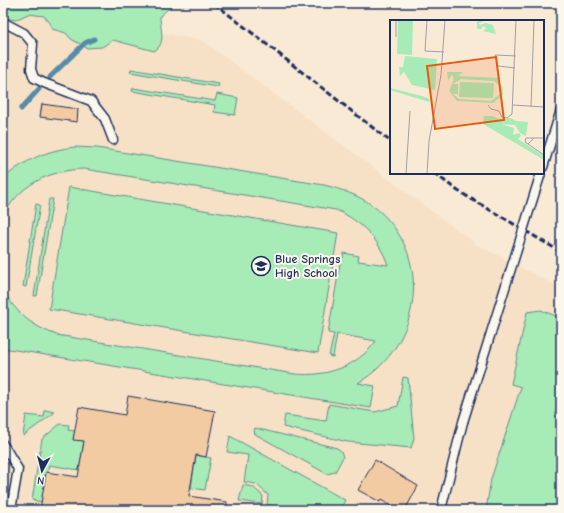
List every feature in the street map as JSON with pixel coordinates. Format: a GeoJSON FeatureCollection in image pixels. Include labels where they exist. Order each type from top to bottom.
{"type":"FeatureCollection","features":[{"type":"Feature","properties":{"kind":"lane"},"geometry":{"type":"LineString","coordinates":[[3,22],[24,33],[33,44],[30,69],[34,78],[44,84],[91,101],[105,119],[113,140]]}},
{"type":"Feature","properties":{"kind":"lane"},"geometry":{"type":"LineString","coordinates":[[544,165],[561,110]]}},
{"type":"Feature","properties":{"kind":"lane"},"geometry":{"type":"LineString","coordinates":[[441,510],[463,422],[541,174]]}},
{"type":"Feature","properties":{"kind":"lane"},"geometry":{"type":"LineString","coordinates":[[3,444],[18,470],[11,510]]}},
{"type":"Feature","properties":{"kind":"shaded area","name":"Blue Springs High School"},"geometry":{"type":"Polygon","coordinates":[[[3,5],[202,40],[476,244],[561,288],[561,510],[3,510],[3,5]]]}},
{"type":"Feature","properties":{"kind":"green space"},"geometry":{"type":"Polygon","coordinates":[[[3,3],[175,3],[160,16],[162,40],[158,48],[154,51],[113,40],[102,47],[87,48],[71,39],[66,33],[52,29],[50,23],[44,16],[28,14],[15,20],[3,17],[3,3]]]}},
{"type":"Feature","properties":{"kind":"green space"},"geometry":{"type":"Polygon","coordinates":[[[131,69],[219,84],[218,87],[130,72],[131,69]]]}},
{"type":"Feature","properties":{"kind":"green space"},"geometry":{"type":"Polygon","coordinates":[[[133,88],[215,101],[217,94],[238,98],[235,115],[214,112],[215,105],[132,91],[133,88]]]}},
{"type":"Feature","properties":{"kind":"green space"},"geometry":{"type":"Polygon","coordinates":[[[75,147],[97,148],[324,185],[361,198],[372,205],[392,225],[406,247],[412,272],[413,297],[408,322],[396,346],[380,366],[358,383],[375,386],[371,408],[3,348],[3,289],[13,305],[25,318],[40,328],[57,335],[295,374],[307,375],[329,372],[350,364],[360,358],[376,341],[337,334],[333,357],[329,356],[334,334],[328,333],[341,258],[343,258],[344,253],[359,256],[358,261],[388,265],[380,247],[368,232],[345,214],[336,210],[84,169],[59,172],[47,176],[26,188],[9,206],[3,218],[3,179],[19,166],[45,153],[75,147]]]}},
{"type":"Feature","properties":{"kind":"green space"},"geometry":{"type":"Polygon","coordinates":[[[69,187],[338,233],[318,353],[49,309],[69,187]]]}},
{"type":"Feature","properties":{"kind":"green space"},"geometry":{"type":"Polygon","coordinates":[[[49,199],[53,199],[37,296],[34,296],[49,199]]]}},
{"type":"Feature","properties":{"kind":"green space"},"geometry":{"type":"Polygon","coordinates":[[[36,204],[40,205],[26,287],[23,286],[36,204]]]}},
{"type":"Feature","properties":{"kind":"green space"},"geometry":{"type":"Polygon","coordinates":[[[541,310],[561,318],[561,510],[486,510],[491,479],[521,387],[511,384],[527,312],[541,310]]]}},
{"type":"Feature","properties":{"kind":"green space"},"geometry":{"type":"Polygon","coordinates":[[[403,377],[408,378],[414,438],[411,448],[348,442],[283,427],[285,415],[326,421],[329,404],[375,412],[398,406],[403,377]]]}},
{"type":"Feature","properties":{"kind":"green space"},"geometry":{"type":"Polygon","coordinates":[[[45,410],[54,413],[23,436],[26,415],[44,417],[45,410]]]}},
{"type":"Feature","properties":{"kind":"green space"},"geometry":{"type":"Polygon","coordinates":[[[60,424],[69,425],[68,430],[75,431],[73,439],[84,441],[79,470],[49,465],[41,502],[32,500],[42,439],[60,424]]]}},
{"type":"Feature","properties":{"kind":"green space"},"geometry":{"type":"Polygon","coordinates":[[[255,428],[337,448],[341,451],[343,457],[335,472],[327,474],[255,434],[255,428]]]}},
{"type":"Feature","properties":{"kind":"green space"},"geometry":{"type":"Polygon","coordinates":[[[230,436],[345,500],[340,510],[298,510],[267,505],[268,495],[256,484],[244,482],[248,455],[227,452],[230,436]]]}},
{"type":"Feature","properties":{"kind":"green space"},"geometry":{"type":"Polygon","coordinates":[[[196,455],[211,458],[205,490],[191,488],[196,455]]]}},
{"type":"Feature","properties":{"kind":"green space"},"geometry":{"type":"Polygon","coordinates":[[[243,485],[253,487],[263,496],[262,504],[239,501],[243,485]]]}},
{"type":"Feature","properties":{"kind":"building"},"geometry":{"type":"Polygon","coordinates":[[[42,104],[78,109],[77,122],[40,117],[42,104]]]}},
{"type":"Feature","properties":{"kind":"building"},"geometry":{"type":"Polygon","coordinates":[[[128,396],[215,411],[206,457],[196,455],[189,496],[227,502],[227,510],[40,510],[46,472],[78,477],[84,441],[73,440],[79,407],[125,415],[128,396]]]}},
{"type":"Feature","properties":{"kind":"building"},"geometry":{"type":"Polygon","coordinates":[[[375,460],[418,486],[405,510],[398,510],[381,500],[380,502],[358,490],[375,460]]]}},
{"type":"Feature","properties":{"kind":"waterway"},"geometry":{"type":"LineString","coordinates":[[50,77],[85,43],[94,39]]}},
{"type":"Feature","properties":{"kind":"waterway"},"geometry":{"type":"LineString","coordinates":[[21,109],[39,89]]}},
{"type":"Feature","properties":{"kind":"railway"},"geometry":{"type":"LineString","coordinates":[[214,3],[390,141]]}},
{"type":"Feature","properties":{"kind":"railway"},"geometry":{"type":"LineString","coordinates":[[435,174],[458,191],[561,252]]}},
{"type":"Feature","properties":{"kind":"place","name":"Blue Springs High School"},"geometry":{"type":"Point","coordinates":[261,266]}}]}
